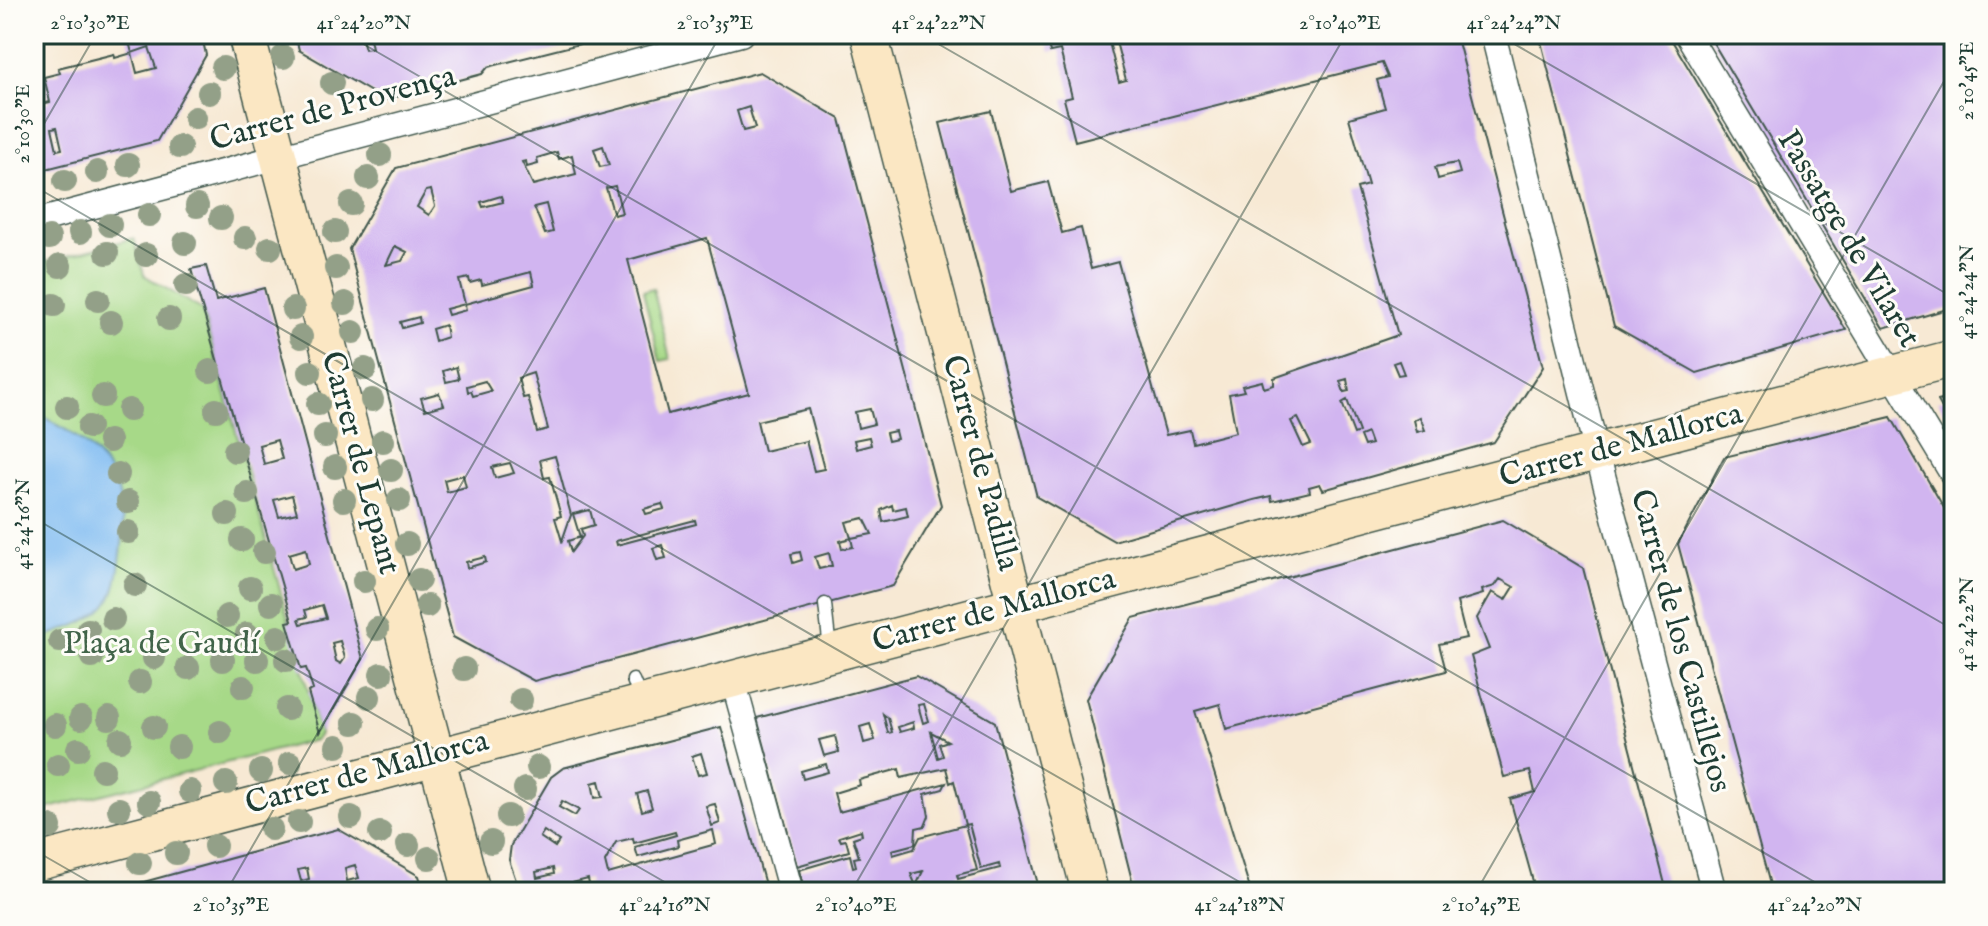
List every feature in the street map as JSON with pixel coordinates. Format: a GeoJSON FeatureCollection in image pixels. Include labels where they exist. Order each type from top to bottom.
{"type":"FeatureCollection","features":[{"type":"Feature","properties":{"kind":"main road","name":"Carrer de Lepant"},"geometry":{"type":"LineString","coordinates":[[246,34],[472,892]]}},
{"type":"Feature","properties":{"kind":"main road","name":"Carrer de Padilla"},"geometry":{"type":"LineString","coordinates":[[869,34],[1090,892]]}},
{"type":"Feature","properties":{"kind":"main road","name":"Carrer de Mallorca"},"geometry":{"type":"LineString","coordinates":[[34,863],[437,754],[637,691],[733,680],[1954,358]]}},
{"type":"Feature","properties":{"kind":"street","name":"Carrer de Provença"},"geometry":{"type":"LineString","coordinates":[[34,222],[279,154],[741,34]]}},
{"type":"Feature","properties":{"kind":"street","name":"Carrer de los Castillejos"},"geometry":{"type":"LineString","coordinates":[[1493,34],[1597,453],[1714,892]]}},
{"type":"Feature","properties":{"kind":"street","name":"Passatge de Vilaret"},"geometry":{"type":"LineString","coordinates":[[1687,34],[1954,477]]}},
{"type":"Feature","properties":{"kind":"street"},"geometry":{"type":"LineString","coordinates":[[733,680],[791,892]]}},
{"type":"Feature","properties":{"kind":"lane"},"geometry":{"type":"LineString","coordinates":[[825,604],[831,654]]}},
{"type":"Feature","properties":{"kind":"green space","name":"Plaça de Gaudí"},"geometry":{"type":"Polygon","coordinates":[[[134,238],[144,275],[202,310],[320,733],[315,740],[34,812],[34,265],[134,238]]]}},
{"type":"Feature","properties":{"kind":"green space"},"geometry":{"type":"Polygon","coordinates":[[[653,288],[670,359],[660,361],[643,291],[653,288]]]}},
{"type":"Feature","properties":{"kind":"water"},"geometry":{"type":"Polygon","coordinates":[[[34,412],[77,437],[106,466],[121,504],[123,527],[117,578],[109,601],[86,621],[34,641],[34,412]]]}},
{"type":"Feature","properties":{"kind":"building"},"geometry":{"type":"Polygon","coordinates":[[[127,34],[201,34],[203,41],[206,55],[157,141],[34,172],[34,147],[38,146],[34,106],[50,102],[44,77],[60,73],[58,68],[114,54],[115,58],[132,53],[127,34]],[[149,47],[132,53],[137,73],[156,68],[149,47]],[[57,127],[52,128],[57,150],[62,149],[57,127]]]}},
{"type":"Feature","properties":{"kind":"building"},"geometry":{"type":"Polygon","coordinates":[[[295,34],[357,34],[361,36],[365,49],[372,48],[369,34],[615,35],[488,67],[482,74],[385,100],[299,50],[295,34]]]}},
{"type":"Feature","properties":{"kind":"building"},"geometry":{"type":"Polygon","coordinates":[[[1045,34],[1107,34],[1119,82],[1126,80],[1114,34],[1456,34],[1543,367],[1494,442],[1323,490],[1320,484],[1309,487],[1310,492],[1272,501],[1271,496],[1254,500],[1114,541],[1037,497],[940,123],[991,111],[1011,191],[1048,182],[1062,233],[1081,228],[1091,269],[1118,262],[1166,435],[1190,430],[1193,443],[1236,432],[1229,394],[1244,391],[1242,386],[1262,381],[1264,388],[1274,385],[1274,378],[1398,335],[1357,188],[1368,185],[1349,118],[1385,108],[1377,80],[1388,77],[1382,63],[1075,141],[1064,99],[1072,97],[1060,50],[1050,52],[1045,34]],[[1457,163],[1435,167],[1438,179],[1460,173],[1457,163]],[[1399,361],[1393,363],[1398,375],[1404,374],[1399,361]],[[1347,379],[1340,381],[1344,392],[1349,391],[1347,379]],[[1347,400],[1342,403],[1354,434],[1359,432],[1347,400]],[[1420,417],[1414,420],[1417,432],[1425,430],[1420,417]],[[1298,418],[1291,421],[1303,447],[1311,444],[1298,418]],[[1367,433],[1360,436],[1364,446],[1371,444],[1367,433]]]}},
{"type":"Feature","properties":{"kind":"building"},"geometry":{"type":"Polygon","coordinates":[[[1539,34],[1668,34],[1846,330],[1697,373],[1614,326],[1539,34]]]}},
{"type":"Feature","properties":{"kind":"building"},"geometry":{"type":"Polygon","coordinates":[[[1708,34],[1954,34],[1954,307],[1883,328],[1708,34]]]}},
{"type":"Feature","properties":{"kind":"building"},"geometry":{"type":"Polygon","coordinates":[[[760,72],[840,119],[941,505],[893,586],[534,681],[453,637],[349,249],[396,168],[760,72]],[[749,107],[737,111],[743,131],[755,128],[749,107]],[[603,146],[594,149],[600,167],[609,165],[603,146]],[[557,152],[537,158],[538,164],[527,167],[526,161],[522,162],[533,185],[576,174],[572,155],[559,159],[557,152]],[[615,186],[606,188],[614,215],[622,213],[615,186]],[[431,190],[426,191],[417,207],[429,215],[435,206],[431,190]],[[501,196],[481,202],[483,207],[503,202],[501,196]],[[546,204],[534,207],[545,234],[553,232],[546,204]],[[707,238],[628,260],[668,414],[749,393],[707,238]],[[395,246],[386,265],[402,261],[407,252],[395,246]],[[531,272],[482,285],[481,280],[470,283],[469,278],[459,280],[465,304],[534,285],[531,272]],[[465,304],[446,309],[448,315],[466,310],[465,304]],[[419,317],[400,322],[402,328],[420,323],[419,317]],[[445,325],[432,329],[435,341],[447,337],[445,325]],[[456,367],[443,371],[446,382],[459,379],[456,367]],[[533,373],[518,378],[523,398],[528,397],[537,432],[548,429],[533,373]],[[485,381],[467,386],[473,396],[491,391],[485,381]],[[439,393],[421,398],[425,410],[444,405],[439,393]],[[808,409],[757,421],[764,451],[806,441],[814,471],[824,469],[808,409]],[[870,409],[855,412],[858,428],[874,424],[870,409]],[[895,431],[886,433],[888,441],[897,439],[895,431]],[[869,437],[854,440],[856,449],[871,445],[869,437]],[[555,456],[540,460],[544,478],[550,477],[561,516],[555,518],[562,541],[571,515],[555,456]],[[510,463],[492,467],[495,478],[514,473],[510,463]],[[463,475],[444,480],[447,492],[466,487],[463,475]],[[662,504],[644,509],[646,514],[664,509],[662,504]],[[892,505],[881,510],[883,522],[908,516],[906,507],[893,510],[892,505]],[[590,510],[573,514],[580,537],[568,541],[571,552],[583,536],[581,529],[594,525],[590,510]],[[864,518],[846,522],[851,538],[872,534],[864,518]],[[695,520],[616,541],[617,545],[696,524],[695,520]],[[851,538],[840,541],[842,549],[853,547],[851,538]],[[662,545],[653,548],[657,560],[666,558],[662,545]],[[800,552],[791,554],[793,563],[802,560],[800,552]],[[829,553],[815,557],[819,569],[832,566],[829,553]],[[485,557],[466,562],[467,568],[486,562],[485,557]]]}},
{"type":"Feature","properties":{"kind":"building"},"geometry":{"type":"Polygon","coordinates":[[[206,266],[216,301],[264,288],[363,659],[320,733],[308,692],[313,690],[306,668],[301,669],[287,622],[292,621],[191,269],[206,266]],[[277,440],[259,445],[264,464],[282,459],[277,440]],[[292,495],[274,500],[279,517],[297,513],[292,495]],[[306,549],[289,554],[293,569],[309,564],[306,549]],[[322,605],[305,610],[307,617],[299,619],[301,624],[326,618],[322,605]],[[340,641],[332,643],[336,661],[341,664],[345,658],[340,641]]]}},
{"type":"Feature","properties":{"kind":"building"},"geometry":{"type":"Polygon","coordinates":[[[1954,397],[1954,430],[1938,401],[1954,397]]]}},
{"type":"Feature","properties":{"kind":"building"},"geometry":{"type":"Polygon","coordinates":[[[1891,417],[1954,525],[1954,892],[1772,892],[1678,544],[1724,457],[1891,417]]]}},
{"type":"Feature","properties":{"kind":"building"},"geometry":{"type":"Polygon","coordinates":[[[1503,520],[1583,568],[1667,892],[1536,892],[1510,799],[1535,792],[1530,771],[1504,777],[1471,656],[1489,649],[1477,618],[1492,592],[1506,600],[1514,587],[1500,579],[1495,586],[1482,590],[1483,594],[1457,602],[1466,638],[1439,644],[1446,671],[1226,729],[1220,704],[1195,711],[1251,892],[1135,892],[1086,699],[1133,618],[1503,520]]]}},
{"type":"Feature","properties":{"kind":"building"},"geometry":{"type":"Polygon","coordinates":[[[916,676],[995,722],[1040,892],[1008,892],[1007,888],[995,892],[925,892],[926,883],[916,886],[913,892],[805,892],[799,870],[850,855],[853,867],[856,866],[854,858],[859,857],[853,838],[862,835],[861,830],[839,837],[841,841],[846,840],[849,851],[797,866],[757,718],[916,676]],[[924,704],[918,705],[923,723],[929,721],[924,704]],[[883,714],[888,733],[892,732],[888,718],[883,714]],[[913,722],[898,727],[900,732],[914,728],[913,722]],[[870,724],[860,727],[864,743],[875,740],[870,724]],[[931,732],[938,758],[943,756],[939,744],[948,741],[931,732]],[[835,736],[819,740],[824,756],[839,752],[835,736]],[[826,764],[801,771],[803,779],[828,772],[826,764]],[[946,768],[901,778],[899,769],[859,780],[860,785],[834,793],[839,812],[946,783],[943,789],[925,794],[929,816],[925,826],[916,828],[915,844],[892,850],[893,855],[914,849],[920,837],[965,825],[954,781],[950,783],[946,768]],[[969,824],[965,825],[977,870],[957,875],[958,879],[1000,868],[999,864],[981,869],[969,824]],[[923,871],[911,874],[916,886],[923,871]]]}},
{"type":"Feature","properties":{"kind":"building"},"geometry":{"type":"Polygon","coordinates":[[[721,727],[767,892],[560,892],[589,884],[588,879],[552,888],[553,892],[520,892],[509,860],[511,845],[551,777],[563,768],[721,727]],[[701,753],[692,756],[698,775],[707,773],[701,753]],[[599,781],[592,783],[595,798],[603,797],[599,781]],[[647,791],[637,794],[642,811],[652,808],[647,791]],[[562,801],[559,807],[575,816],[579,810],[562,801]],[[715,804],[706,806],[712,826],[720,823],[715,804]],[[713,830],[677,840],[678,846],[638,857],[635,847],[676,835],[675,832],[634,843],[633,838],[616,842],[605,862],[608,874],[716,844],[713,830]],[[544,831],[540,837],[555,847],[559,841],[544,831]],[[553,868],[536,872],[537,878],[554,874],[553,868]]]}},
{"type":"Feature","properties":{"kind":"building"},"geometry":{"type":"Polygon","coordinates":[[[338,829],[419,876],[424,892],[107,892],[338,829]],[[355,865],[345,868],[347,881],[359,878],[355,865]],[[307,868],[298,870],[301,881],[309,879],[307,868]]]}}]}
